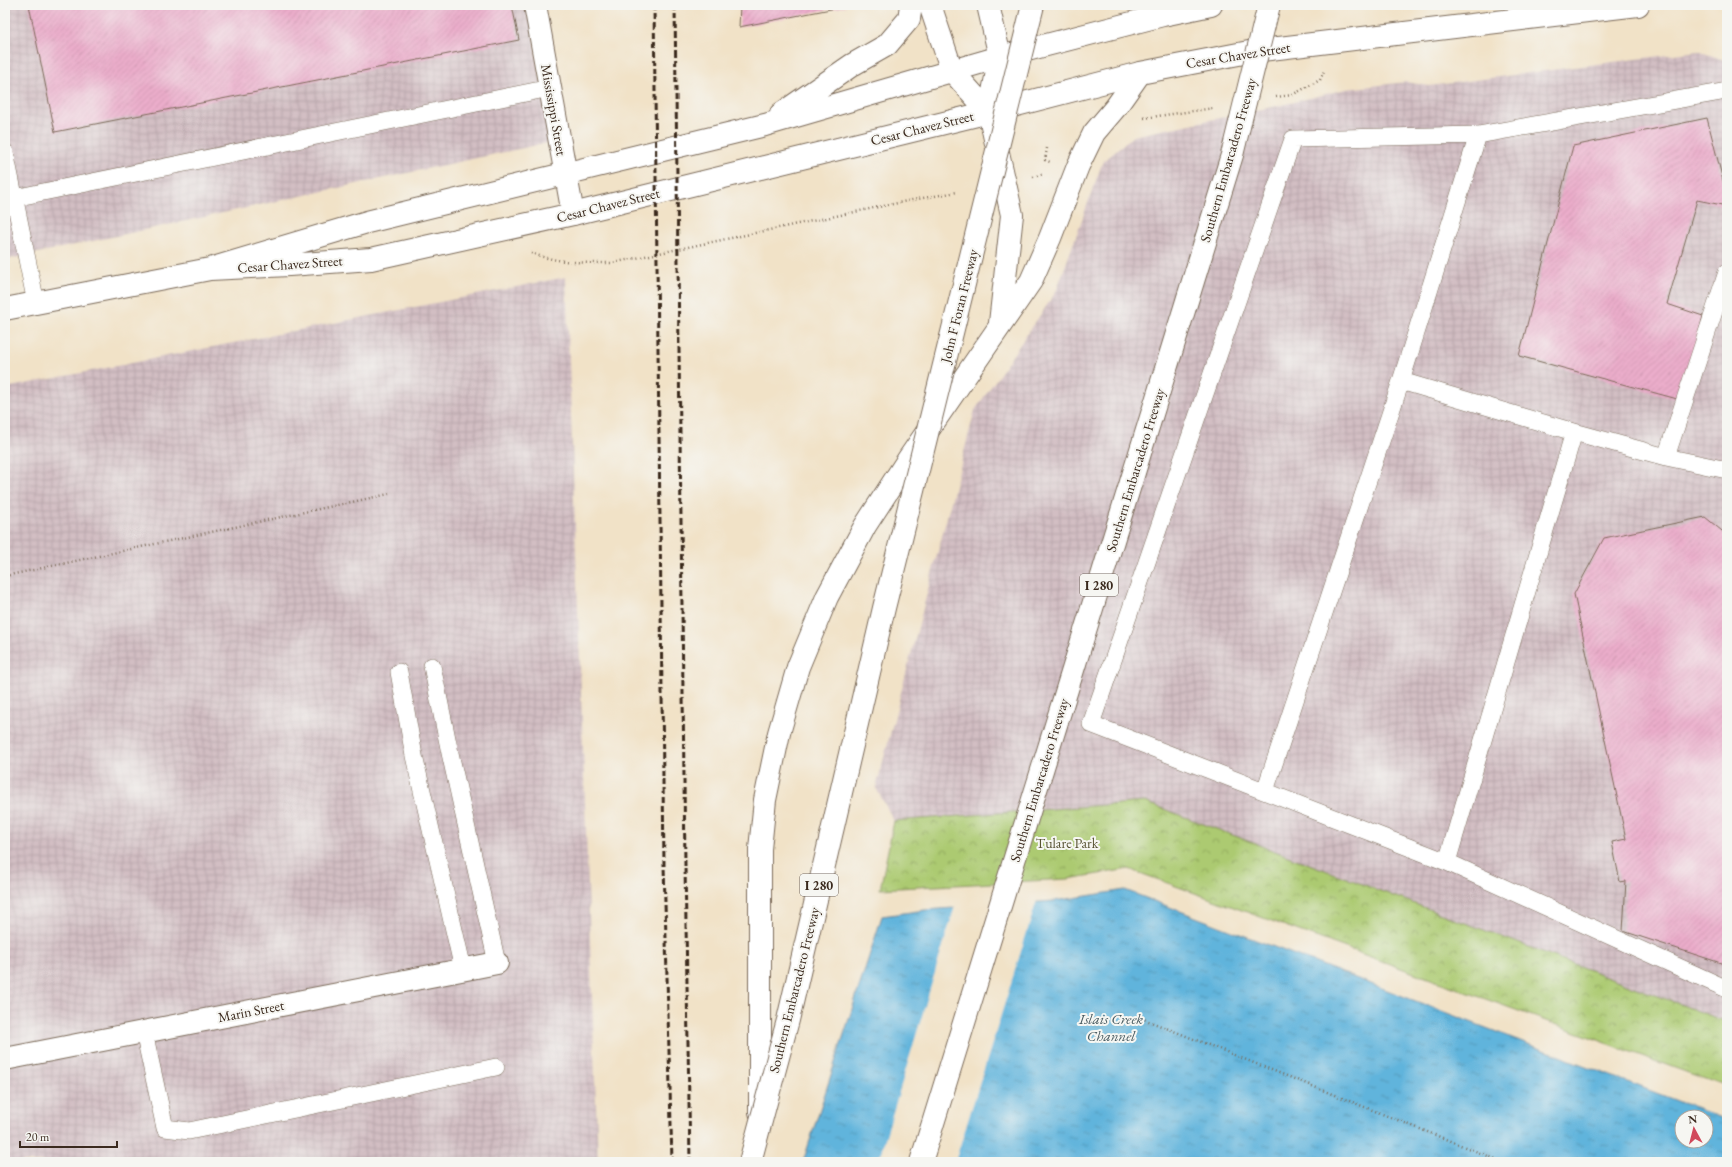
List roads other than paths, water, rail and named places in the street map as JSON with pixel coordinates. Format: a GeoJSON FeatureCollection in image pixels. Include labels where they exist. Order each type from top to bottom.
{"type":"FeatureCollection","features":[{"type":"Feature","properties":{"kind":"main road","name":"Mississippi Street"},"geometry":{"type":"LineString","coordinates":[[535,5],[573,214]]}},
{"type":"Feature","properties":{"kind":"main road"},"geometry":{"type":"LineString","coordinates":[[766,124],[852,65],[887,45],[908,19],[911,5]]}},
{"type":"Feature","properties":{"kind":"main road"},"geometry":{"type":"LineString","coordinates":[[930,5],[952,71],[989,112]]}},
{"type":"Feature","properties":{"kind":"main road"},"geometry":{"type":"LineString","coordinates":[[988,5],[1000,57],[989,112],[1012,215],[1000,326]]}},
{"type":"Feature","properties":{"kind":"main road","name":"John F Foran Freeway"},"geometry":{"type":"LineString","coordinates":[[884,608],[1033,5]]}},
{"type":"Feature","properties":{"kind":"main road","name":"Cesar Chavez Street"},"geometry":{"type":"LineString","coordinates":[[5,310],[210,269],[367,222],[766,124],[1000,57],[1163,15],[1211,5]]}},
{"type":"Feature","properties":{"kind":"main road","name":"Southern Embarcadero Freeway"},"geometry":{"type":"LineString","coordinates":[[921,1162],[1232,155],[1269,5]]}},
{"type":"Feature","properties":{"kind":"main road","name":"Cesar Chavez Street"},"geometry":{"type":"LineString","coordinates":[[210,269],[371,259],[573,214],[989,112],[1140,73],[1254,51],[1638,5]]}},
{"type":"Feature","properties":{"kind":"main road"},"geometry":{"type":"LineString","coordinates":[[761,1162],[760,849],[765,800],[779,733],[798,667],[827,597],[864,526],[1031,281],[1050,238],[1078,166],[1094,133],[1116,107],[1140,73]]}},
{"type":"Feature","properties":{"kind":"main road","name":"Southern Embarcadero Freeway"},"geometry":{"type":"LineString","coordinates":[[750,1162],[788,1020],[884,608]]}},
{"type":"Feature","properties":{"kind":"main road","name":"Marin Street"},"geometry":{"type":"LineString","coordinates":[[5,1059],[496,963]]}},
{"type":"Feature","properties":{"kind":"lane"},"geometry":{"type":"LineString","coordinates":[[14,198],[550,88]]}},
{"type":"Feature","properties":{"kind":"lane"},"geometry":{"type":"LineString","coordinates":[[1727,91],[1478,135],[1293,139],[1091,724],[1447,862],[1727,989]]}},
{"type":"Feature","properties":{"kind":"lane"},"geometry":{"type":"LineString","coordinates":[[1265,791],[1401,381],[1478,135]]}},
{"type":"Feature","properties":{"kind":"lane"},"geometry":{"type":"LineString","coordinates":[[5,152],[36,303]]}},
{"type":"Feature","properties":{"kind":"lane"},"geometry":{"type":"LineString","coordinates":[[1666,457],[1727,272]]}},
{"type":"Feature","properties":{"kind":"lane"},"geometry":{"type":"LineString","coordinates":[[1401,381],[1574,432],[1666,457],[1727,470]]}},
{"type":"Feature","properties":{"kind":"lane"},"geometry":{"type":"LineString","coordinates":[[1447,862],[1574,432]]}},
{"type":"Feature","properties":{"kind":"lane"},"geometry":{"type":"LineString","coordinates":[[432,666],[496,963]]}},
{"type":"Feature","properties":{"kind":"lane"},"geometry":{"type":"LineString","coordinates":[[399,672],[414,756],[463,970]]}},
{"type":"Feature","properties":{"kind":"lane"},"geometry":{"type":"LineString","coordinates":[[144,1032],[165,1128],[189,1131],[496,1067]]}},
{"type":"Feature","properties":{"kind":"water","name":"Islais Creek Channel"},"geometry":{"type":"Polygon","coordinates":[[[1125,890],[1698,1109],[1674,1109],[1674,1149],[1714,1149],[1714,1115],[1727,1120],[1727,1162],[803,1162],[882,916],[925,910],[1054,901],[1125,890]]]}},
{"type":"Feature","properties":{"kind":"railway"},"geometry":{"type":"LineString","coordinates":[[654,5],[664,865],[672,1162]]}},
{"type":"Feature","properties":{"kind":"railway"},"geometry":{"type":"LineString","coordinates":[[675,5],[690,1162]]}},
{"type":"Feature","properties":{"kind":"park label","name":"Tulare Park"},"geometry":{"type":"Point","coordinates":[1067,843]}}]}
